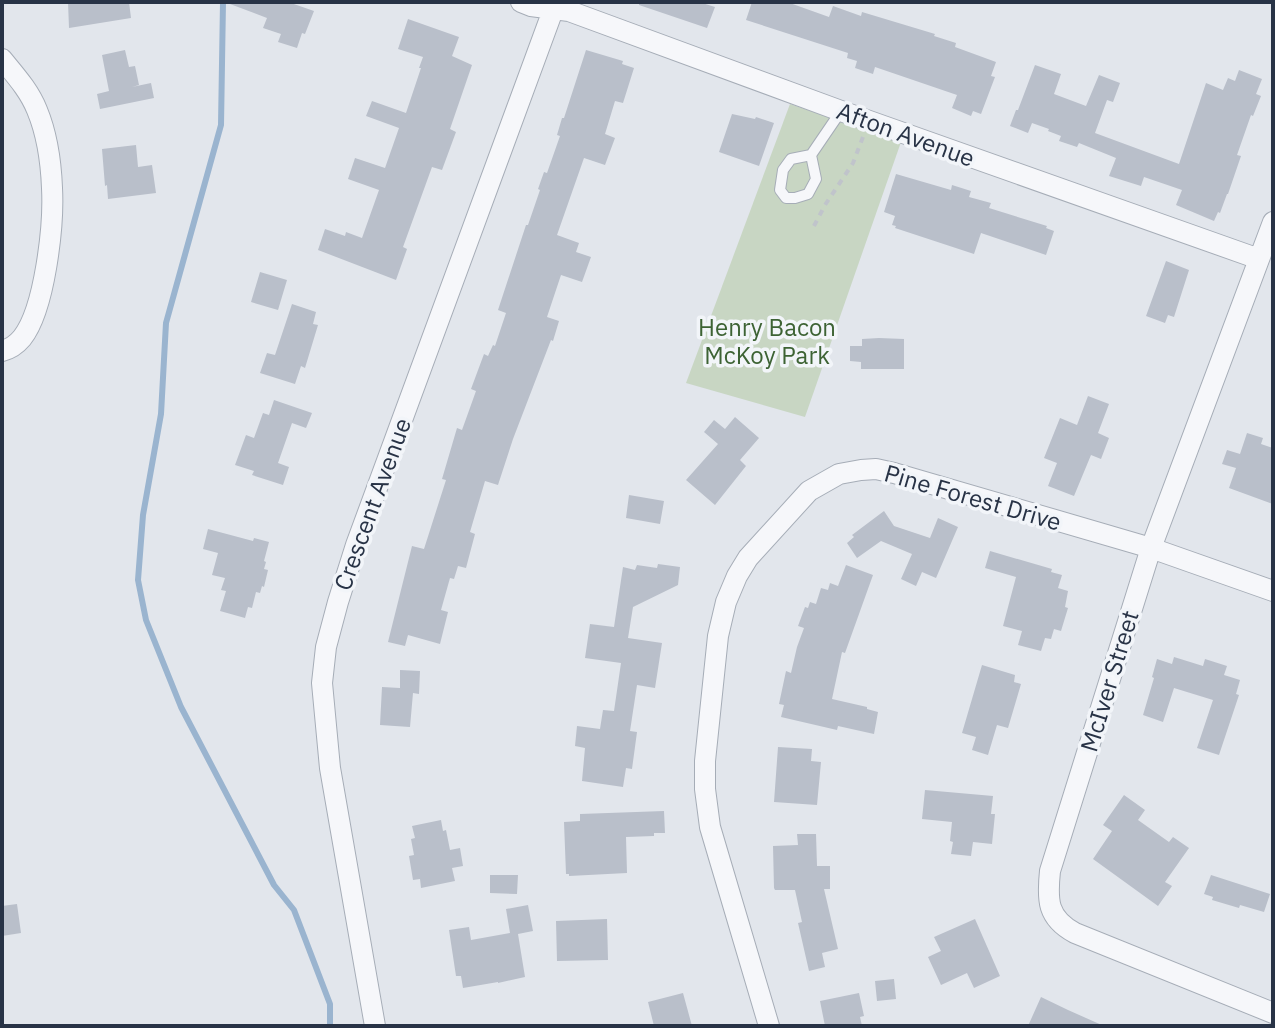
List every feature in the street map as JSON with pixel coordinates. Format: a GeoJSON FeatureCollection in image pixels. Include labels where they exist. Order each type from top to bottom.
{"type":"FeatureCollection","features":[{"type":"Feature","properties":{"kind":"street","name":"Afton Avenue"},"geometry":{"type":"LineString","coordinates":[[521,2],[531,6],[555,5],[841,111],[1259,259]]}},
{"type":"Feature","properties":{"kind":"street","name":"Crescent Avenue"},"geometry":{"type":"LineString","coordinates":[[375,1026],[330,768],[322,683],[326,647],[356,545],[555,5]]}},
{"type":"Feature","properties":{"kind":"street"},"geometry":{"type":"LineString","coordinates":[[2,59],[25,86],[37,109],[45,134],[52,191],[49,249],[42,289],[22,339],[2,351]]}},
{"type":"Feature","properties":{"kind":"street","name":"McIver Street"},"geometry":{"type":"LineString","coordinates":[[1273,222],[1151,548],[1050,871],[1047,896],[1062,926],[1075,933],[1273,1013]]}},
{"type":"Feature","properties":{"kind":"street","name":"Pine Forest Drive"},"geometry":{"type":"LineString","coordinates":[[769,1026],[710,827],[705,761],[718,636],[731,589],[748,558],[809,491],[839,474],[876,469],[1151,548],[1273,591]]}},
{"type":"Feature","properties":{"kind":"lane"},"geometry":{"type":"LineString","coordinates":[[811,155],[816,179],[808,194],[786,198],[780,190],[783,170],[791,159],[811,155],[841,111]]}},
{"type":"Feature","properties":{"kind":"path"},"geometry":{"type":"LineString","coordinates":[[814,226],[853,163],[866,130]]}},
{"type":"Feature","properties":{"kind":"green space","name":"Henry Bacon McKoy Park"},"geometry":{"type":"Polygon","coordinates":[[[790,104],[901,142],[805,417],[686,383],[790,104]]]}},
{"type":"Feature","properties":{"kind":"building"},"geometry":{"type":"Polygon","coordinates":[[[68,2],[129,2],[131,18],[69,28],[68,2]]]}},
{"type":"Feature","properties":{"kind":"building"},"geometry":{"type":"Polygon","coordinates":[[[230,2],[288,2],[314,11],[297,48],[278,42],[281,34],[263,28],[267,18],[230,2]]]}},
{"type":"Feature","properties":{"kind":"building"},"geometry":{"type":"Polygon","coordinates":[[[639,2],[699,2],[715,7],[707,28],[639,5],[639,2]]]}},
{"type":"Feature","properties":{"kind":"building"},"geometry":{"type":"Polygon","coordinates":[[[752,2],[787,2],[829,17],[833,6],[861,16],[862,12],[935,34],[956,43],[955,47],[996,62],[991,76],[995,77],[981,114],[973,111],[971,116],[952,108],[957,95],[875,67],[873,74],[855,68],[857,61],[847,58],[848,53],[746,20],[752,2]]]}},
{"type":"Feature","properties":{"kind":"building"},"geometry":{"type":"Polygon","coordinates":[[[408,19],[459,37],[452,56],[472,65],[450,129],[456,132],[442,170],[432,167],[403,247],[407,249],[396,280],[318,250],[325,229],[362,238],[379,190],[348,179],[355,158],[385,168],[399,128],[366,116],[372,101],[406,113],[423,57],[398,49],[408,19]]]}},
{"type":"Feature","properties":{"kind":"building"},"geometry":{"type":"Polygon","coordinates":[[[125,50],[129,67],[135,66],[139,85],[132,87],[151,83],[154,98],[100,109],[97,94],[109,91],[102,55],[125,50]]]}},
{"type":"Feature","properties":{"kind":"building"},"geometry":{"type":"Polygon","coordinates":[[[586,50],[623,61],[622,64],[634,68],[623,103],[615,101],[605,134],[615,138],[605,165],[584,158],[557,235],[579,243],[576,252],[591,257],[582,282],[561,275],[547,317],[559,321],[553,341],[513,439],[498,485],[485,481],[470,532],[475,534],[466,568],[458,566],[454,579],[450,578],[441,610],[448,612],[440,644],[408,635],[405,646],[388,642],[412,546],[424,549],[446,480],[442,479],[457,428],[462,430],[476,391],[471,389],[484,354],[488,356],[495,346],[506,313],[498,310],[544,172],[547,173],[560,136],[557,135],[562,118],[586,50]]]}},
{"type":"Feature","properties":{"kind":"building"},"geometry":{"type":"Polygon","coordinates":[[[1035,65],[1061,74],[1054,94],[1086,106],[1099,75],[1120,83],[1113,102],[1107,100],[1095,133],[1179,164],[1206,83],[1223,90],[1228,78],[1235,81],[1239,70],[1262,79],[1256,94],[1261,96],[1237,155],[1241,156],[1228,194],[1214,221],[1176,205],[1182,190],[1144,177],[1141,186],[1109,176],[1116,158],[1079,143],[1077,147],[1059,141],[1061,136],[1032,123],[1028,133],[1010,126],[1035,65]]]}},
{"type":"Feature","properties":{"kind":"building"},"geometry":{"type":"Polygon","coordinates":[[[732,114],[774,123],[759,166],[719,152],[732,114]]]}},
{"type":"Feature","properties":{"kind":"building"},"geometry":{"type":"Polygon","coordinates":[[[136,145],[138,167],[152,165],[156,193],[108,199],[102,149],[136,145]]]}},
{"type":"Feature","properties":{"kind":"building"},"geometry":{"type":"Polygon","coordinates":[[[896,174],[951,190],[952,185],[971,191],[969,197],[991,203],[989,208],[1047,226],[1054,231],[1046,255],[981,233],[974,254],[895,228],[892,225],[895,216],[884,212],[896,174]]]}},
{"type":"Feature","properties":{"kind":"building"},"geometry":{"type":"Polygon","coordinates":[[[1166,261],[1189,270],[1174,317],[1168,315],[1165,323],[1146,316],[1166,261]]]}},
{"type":"Feature","properties":{"kind":"building"},"geometry":{"type":"Polygon","coordinates":[[[260,272],[287,280],[278,310],[251,302],[260,272]]]}},
{"type":"Feature","properties":{"kind":"building"},"geometry":{"type":"Polygon","coordinates":[[[292,304],[316,312],[313,324],[318,325],[305,368],[301,366],[295,384],[260,373],[267,353],[275,355],[292,304]]]}},
{"type":"Feature","properties":{"kind":"building"},"geometry":{"type":"Polygon","coordinates":[[[862,339],[904,339],[904,369],[861,369],[861,362],[850,361],[850,346],[862,346],[862,339]]]}},
{"type":"Feature","properties":{"kind":"building"},"geometry":{"type":"Polygon","coordinates":[[[1088,396],[1109,404],[1098,433],[1109,438],[1101,459],[1091,455],[1074,496],[1048,486],[1057,463],[1044,458],[1060,418],[1077,425],[1088,396]]]}},
{"type":"Feature","properties":{"kind":"building"},"geometry":{"type":"Polygon","coordinates":[[[274,400],[312,413],[306,428],[292,423],[278,463],[289,467],[283,485],[252,475],[254,471],[235,465],[246,435],[254,438],[263,413],[269,415],[274,400]]]}},
{"type":"Feature","properties":{"kind":"building"},"geometry":{"type":"Polygon","coordinates":[[[735,417],[759,438],[740,460],[746,466],[715,505],[686,480],[718,444],[704,432],[714,420],[725,429],[735,417]]]}},
{"type":"Feature","properties":{"kind":"building"},"geometry":{"type":"Polygon","coordinates":[[[1247,433],[1263,438],[1261,444],[1273,448],[1273,504],[1229,488],[1236,468],[1222,464],[1227,450],[1240,454],[1247,433]]]}},
{"type":"Feature","properties":{"kind":"building"},"geometry":{"type":"Polygon","coordinates":[[[629,495],[664,501],[660,524],[626,518],[629,495]]]}},
{"type":"Feature","properties":{"kind":"building"},"geometry":{"type":"Polygon","coordinates":[[[884,511],[894,526],[930,538],[938,518],[958,527],[936,578],[922,572],[916,586],[901,579],[912,554],[881,541],[857,558],[847,543],[854,537],[852,535],[884,511]]]}},
{"type":"Feature","properties":{"kind":"building"},"geometry":{"type":"Polygon","coordinates":[[[208,529],[269,542],[264,561],[264,569],[268,570],[264,587],[260,593],[256,592],[252,608],[248,607],[245,618],[220,611],[226,591],[221,590],[225,578],[212,575],[218,553],[203,549],[208,529]]]}},
{"type":"Feature","properties":{"kind":"building"},"geometry":{"type":"Polygon","coordinates":[[[990,551],[1052,569],[1051,572],[1062,575],[1058,588],[1068,591],[1065,607],[1068,608],[1061,631],[1054,629],[1051,639],[1045,638],[1041,651],[1018,645],[1022,631],[1003,626],[1016,577],[985,568],[990,551]]]}},
{"type":"Feature","properties":{"kind":"building"},"geometry":{"type":"Polygon","coordinates":[[[658,564],[680,567],[678,585],[633,607],[628,638],[662,643],[655,688],[637,685],[630,731],[637,732],[632,769],[626,768],[623,787],[582,781],[585,748],[575,746],[577,726],[600,729],[603,710],[614,711],[621,663],[585,658],[590,624],[614,627],[623,567],[635,570],[637,565],[657,568],[658,564]]]}},
{"type":"Feature","properties":{"kind":"building"},"geometry":{"type":"Polygon","coordinates":[[[846,565],[873,575],[845,653],[842,652],[832,699],[878,712],[874,734],[838,726],[837,730],[781,717],[784,705],[779,704],[786,671],[791,673],[804,628],[798,626],[805,607],[808,608],[810,602],[816,604],[821,588],[828,590],[830,583],[838,586],[846,565]]]}},
{"type":"Feature","properties":{"kind":"building"},"geometry":{"type":"Polygon","coordinates":[[[1174,657],[1203,666],[1205,659],[1227,666],[1224,675],[1240,680],[1236,694],[1239,695],[1219,755],[1197,748],[1213,700],[1174,688],[1163,722],[1143,715],[1157,659],[1172,664],[1174,657]]]}},
{"type":"Feature","properties":{"kind":"building"},"geometry":{"type":"Polygon","coordinates":[[[982,665],[1015,675],[1014,682],[1021,684],[1008,728],[997,725],[988,755],[972,750],[976,737],[962,733],[982,665]]]}},
{"type":"Feature","properties":{"kind":"building"},"geometry":{"type":"Polygon","coordinates":[[[400,670],[420,671],[419,694],[413,693],[410,727],[380,725],[382,687],[400,688],[400,670]]]}},
{"type":"Feature","properties":{"kind":"building"},"geometry":{"type":"Polygon","coordinates":[[[778,747],[812,749],[811,761],[821,762],[817,805],[774,802],[778,747]]]}},
{"type":"Feature","properties":{"kind":"building"},"geometry":{"type":"Polygon","coordinates":[[[925,790],[993,796],[992,844],[973,842],[971,856],[951,854],[952,822],[922,819],[925,790]]]}},
{"type":"Feature","properties":{"kind":"building"},"geometry":{"type":"Polygon","coordinates":[[[1124,795],[1145,810],[1138,820],[1169,842],[1173,837],[1189,848],[1165,882],[1172,886],[1158,906],[1093,859],[1112,831],[1103,825],[1124,795]]]}},
{"type":"Feature","properties":{"kind":"building"},"geometry":{"type":"Polygon","coordinates":[[[664,811],[665,833],[626,837],[627,873],[566,874],[564,822],[580,821],[580,814],[664,811]]]}},
{"type":"Feature","properties":{"kind":"building"},"geometry":{"type":"Polygon","coordinates":[[[441,820],[450,850],[460,848],[463,866],[452,868],[455,881],[421,888],[420,879],[413,880],[409,856],[414,855],[412,826],[441,820]]]}},
{"type":"Feature","properties":{"kind":"building"},"geometry":{"type":"Polygon","coordinates":[[[797,834],[816,834],[817,866],[830,866],[830,889],[824,889],[838,949],[822,953],[825,967],[809,971],[798,923],[802,922],[795,890],[774,888],[773,846],[798,845],[797,834]]]}},
{"type":"Feature","properties":{"kind":"building"},"geometry":{"type":"Polygon","coordinates":[[[490,875],[518,875],[517,894],[490,893],[490,875]]]}},
{"type":"Feature","properties":{"kind":"building"},"geometry":{"type":"Polygon","coordinates":[[[1211,875],[1270,894],[1264,912],[1212,900],[1213,897],[1204,894],[1211,875]]]}},
{"type":"Feature","properties":{"kind":"building"},"geometry":{"type":"Polygon","coordinates":[[[17,904],[21,933],[2,936],[2,906],[17,904]]]}},
{"type":"Feature","properties":{"kind":"building"},"geometry":{"type":"Polygon","coordinates":[[[528,905],[533,931],[518,934],[525,977],[463,988],[461,976],[456,976],[449,930],[469,927],[471,940],[510,933],[506,909],[528,905]]]}},
{"type":"Feature","properties":{"kind":"building"},"geometry":{"type":"Polygon","coordinates":[[[607,919],[608,960],[557,961],[556,921],[607,919]]]}},
{"type":"Feature","properties":{"kind":"building"},"geometry":{"type":"Polygon","coordinates":[[[975,919],[1000,976],[974,988],[967,973],[941,985],[928,957],[941,951],[934,937],[975,919]]]}},
{"type":"Feature","properties":{"kind":"building"},"geometry":{"type":"Polygon","coordinates":[[[894,979],[896,999],[877,1001],[875,981],[894,979]]]}},
{"type":"Feature","properties":{"kind":"building"},"geometry":{"type":"Polygon","coordinates":[[[683,993],[692,1026],[654,1026],[648,1002],[683,993]]]}},
{"type":"Feature","properties":{"kind":"building"},"geometry":{"type":"Polygon","coordinates":[[[859,993],[864,1016],[860,1017],[862,1026],[825,1026],[820,1001],[859,993]]]}},
{"type":"Feature","properties":{"kind":"building"},"geometry":{"type":"Polygon","coordinates":[[[1041,997],[1068,1010],[1104,1026],[1028,1026],[1041,997]]]}},
{"type":"Feature","properties":{"kind":"waterway"},"geometry":{"type":"LineString","coordinates":[[223,2],[221,125],[166,323],[161,414],[143,515],[138,580],[146,620],[181,707],[274,885],[294,910],[330,1004],[330,1026]]}}]}
